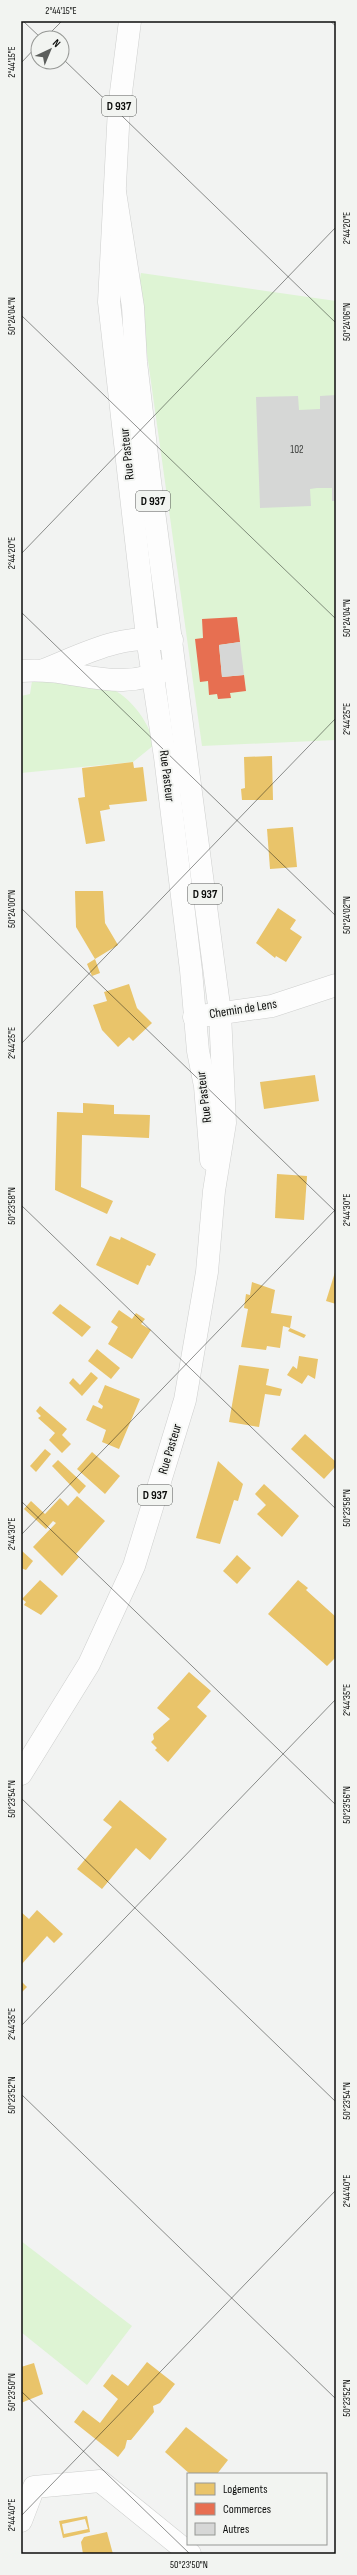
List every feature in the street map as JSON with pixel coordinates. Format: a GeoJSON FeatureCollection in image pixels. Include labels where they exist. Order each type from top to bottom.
{"type":"FeatureCollection","features":[{"type":"Feature","properties":{"kind":"main road","name":"D 937"},"geometry":{"type":"LineString","coordinates":[[126,361],[109,302],[119,108],[130,21]]}},
{"type":"Feature","properties":{"kind":"main road","name":"Rue Pasteur"},"geometry":{"type":"LineString","coordinates":[[126,361],[147,637],[168,782],[198,1051],[205,1086],[214,1191]]}},
{"type":"Feature","properties":{"kind":"main road","name":"Rue Pasteur"},"geometry":{"type":"LineString","coordinates":[[21,1774],[89,1664],[134,1566],[185,1400],[207,1272],[214,1191],[225,1123],[220,1013],[176,665],[126,361]]}},
{"type":"Feature","properties":{"kind":"main road"},"geometry":{"type":"LineString","coordinates":[[44,670],[105,645],[128,639],[147,637],[172,640]]}},
{"type":"Feature","properties":{"kind":"main road"},"geometry":{"type":"LineString","coordinates":[[21,671],[44,670],[118,681],[153,676],[176,665]]}},
{"type":"Feature","properties":{"kind":"main road","name":"Chemin de Lens"},"geometry":{"type":"LineString","coordinates":[[194,1017],[272,1006],[336,985]]}},
{"type":"Feature","properties":{"kind":"main road"},"geometry":{"type":"LineString","coordinates":[[21,2521],[34,2487],[100,2481],[190,2554]]}},
{"type":"Feature","properties":{"kind":"green space"},"geometry":{"type":"Polygon","coordinates":[[[141,273],[336,301],[336,740],[202,746],[138,289],[141,273]]]}},
{"type":"Feature","properties":{"kind":"green space"},"geometry":{"type":"Polygon","coordinates":[[[32,681],[86,683],[112,689],[121,694],[136,709],[148,727],[154,745],[133,762],[21,773],[21,696],[30,694],[32,681]]]}},
{"type":"Feature","properties":{"kind":"green space"},"geometry":{"type":"Polygon","coordinates":[[[21,2241],[132,2326],[87,2385],[21,2332],[21,2241]]]}},
{"type":"Feature","properties":{"kind":"building: Logements"},"geometry":{"type":"Polygon","coordinates":[[[272,756],[273,800],[242,800],[241,789],[245,788],[244,757],[272,756]]]}},
{"type":"Feature","properties":{"kind":"building: Logements"},"geometry":{"type":"Polygon","coordinates":[[[133,762],[134,768],[143,767],[147,801],[109,805],[110,809],[100,811],[105,841],[86,844],[78,798],[85,797],[82,768],[133,762]]]}},
{"type":"Feature","properties":{"kind":"building: Logements"},"geometry":{"type":"Polygon","coordinates":[[[293,827],[297,867],[270,869],[267,829],[293,827]]]}},
{"type":"Feature","properties":{"kind":"building: Logements"},"geometry":{"type":"Polygon","coordinates":[[[75,891],[103,891],[105,923],[118,945],[95,959],[76,927],[75,891]]]}},
{"type":"Feature","properties":{"kind":"building: Logements"},"geometry":{"type":"Polygon","coordinates":[[[278,908],[296,920],[290,929],[302,937],[286,962],[276,956],[275,958],[256,943],[278,908]]]}},
{"type":"Feature","properties":{"kind":"building: Logements"},"geometry":{"type":"Polygon","coordinates":[[[95,959],[100,973],[92,976],[87,964],[95,959]]]}},
{"type":"Feature","properties":{"kind":"building: Logements"},"geometry":{"type":"Polygon","coordinates":[[[129,984],[137,1008],[152,1023],[133,1041],[129,1037],[118,1047],[102,1030],[93,1005],[107,1001],[104,992],[129,984]]]}},
{"type":"Feature","properties":{"kind":"building: Logements"},"geometry":{"type":"Polygon","coordinates":[[[315,1075],[319,1101],[264,1109],[260,1082],[315,1075]]]}},
{"type":"Feature","properties":{"kind":"building: Logements"},"geometry":{"type":"Polygon","coordinates":[[[83,1103],[114,1105],[114,1114],[150,1115],[149,1138],[82,1135],[81,1187],[113,1201],[107,1214],[55,1190],[57,1112],[83,1113],[83,1103]]]}},
{"type":"Feature","properties":{"kind":"building: Logements"},"geometry":{"type":"Polygon","coordinates":[[[277,1174],[307,1176],[304,1220],[275,1218],[277,1174]]]}},
{"type":"Feature","properties":{"kind":"building: Logements"},"geometry":{"type":"Polygon","coordinates":[[[110,1236],[120,1240],[121,1237],[156,1254],[150,1266],[147,1265],[138,1285],[96,1265],[110,1236]]]}},
{"type":"Feature","properties":{"kind":"building: Logements"},"geometry":{"type":"Polygon","coordinates":[[[336,1269],[336,1304],[326,1301],[336,1269]]]}},
{"type":"Feature","properties":{"kind":"building: Logements"},"geometry":{"type":"Polygon","coordinates":[[[252,1282],[275,1290],[271,1313],[292,1316],[290,1328],[283,1326],[280,1348],[267,1346],[266,1350],[241,1347],[248,1309],[244,1308],[246,1294],[250,1295],[252,1282]]]}},
{"type":"Feature","properties":{"kind":"building: Logements"},"geometry":{"type":"Polygon","coordinates":[[[60,1304],[91,1327],[82,1337],[52,1313],[60,1304]]]}},
{"type":"Feature","properties":{"kind":"building: Logements"},"geometry":{"type":"Polygon","coordinates":[[[119,1310],[132,1319],[136,1313],[145,1319],[141,1324],[151,1330],[132,1359],[108,1344],[118,1327],[111,1322],[119,1310]]]}},
{"type":"Feature","properties":{"kind":"building: Logements"},"geometry":{"type":"Polygon","coordinates":[[[290,1328],[306,1335],[304,1338],[288,1331],[290,1328]]]}},
{"type":"Feature","properties":{"kind":"building: Logements"},"geometry":{"type":"Polygon","coordinates":[[[97,1349],[120,1368],[111,1379],[88,1361],[97,1349]]]}},
{"type":"Feature","properties":{"kind":"building: Logements"},"geometry":{"type":"Polygon","coordinates":[[[299,1356],[318,1359],[315,1379],[308,1375],[302,1384],[287,1375],[293,1366],[297,1369],[299,1356]]]}},
{"type":"Feature","properties":{"kind":"building: Logements"},"geometry":{"type":"Polygon","coordinates":[[[239,1365],[269,1369],[266,1385],[282,1389],[280,1396],[265,1394],[259,1427],[229,1422],[239,1365]]]}},
{"type":"Feature","properties":{"kind":"building: Logements"},"geometry":{"type":"Polygon","coordinates":[[[91,1372],[98,1378],[82,1396],[69,1383],[73,1378],[80,1385],[91,1372]]]}},
{"type":"Feature","properties":{"kind":"building: Logements"},"geometry":{"type":"Polygon","coordinates":[[[105,1385],[140,1399],[119,1449],[102,1442],[106,1430],[86,1420],[93,1405],[102,1409],[103,1406],[98,1402],[105,1385]]]}},
{"type":"Feature","properties":{"kind":"building: Logements"},"geometry":{"type":"Polygon","coordinates":[[[40,1406],[67,1429],[62,1435],[71,1444],[62,1453],[49,1440],[55,1433],[38,1418],[41,1416],[36,1411],[40,1406]]]}},
{"type":"Feature","properties":{"kind":"building: Logements"},"geometry":{"type":"Polygon","coordinates":[[[305,1434],[336,1462],[336,1466],[324,1479],[291,1449],[305,1434]]]}},
{"type":"Feature","properties":{"kind":"building: Logements"},"geometry":{"type":"Polygon","coordinates":[[[45,1449],[51,1454],[36,1472],[30,1466],[45,1449]]]}},
{"type":"Feature","properties":{"kind":"building: Logements"},"geometry":{"type":"Polygon","coordinates":[[[92,1452],[120,1476],[105,1494],[77,1469],[92,1452]]]}},
{"type":"Feature","properties":{"kind":"building: Logements"},"geometry":{"type":"Polygon","coordinates":[[[58,1460],[86,1486],[79,1494],[52,1466],[58,1460]]]}},
{"type":"Feature","properties":{"kind":"building: Logements"},"geometry":{"type":"Polygon","coordinates":[[[218,1461],[243,1484],[238,1501],[234,1500],[220,1544],[196,1538],[218,1461]]]}},
{"type":"Feature","properties":{"kind":"building: Logements"},"geometry":{"type":"Polygon","coordinates":[[[264,1484],[299,1516],[282,1537],[257,1514],[266,1505],[255,1494],[264,1484]]]}},
{"type":"Feature","properties":{"kind":"building: Logements"},"geometry":{"type":"Polygon","coordinates":[[[77,1496],[105,1521],[76,1554],[79,1557],[62,1576],[33,1547],[56,1523],[53,1521],[46,1529],[24,1509],[31,1501],[45,1514],[60,1498],[68,1506],[77,1496]]]}},
{"type":"Feature","properties":{"kind":"building: Logements"},"geometry":{"type":"Polygon","coordinates":[[[21,1550],[33,1561],[26,1570],[21,1568],[21,1550]]]}},
{"type":"Feature","properties":{"kind":"building: Logements"},"geometry":{"type":"Polygon","coordinates":[[[237,1555],[251,1568],[237,1584],[223,1571],[237,1555]]]}},
{"type":"Feature","properties":{"kind":"building: Logements"},"geometry":{"type":"Polygon","coordinates":[[[40,1580],[58,1596],[41,1615],[24,1605],[26,1602],[22,1599],[40,1580]]]}},
{"type":"Feature","properties":{"kind":"building: Logements"},"geometry":{"type":"Polygon","coordinates":[[[298,1580],[308,1588],[306,1590],[336,1617],[336,1657],[327,1666],[268,1614],[298,1580]]]}},
{"type":"Feature","properties":{"kind":"building: Logements"},"geometry":{"type":"Polygon","coordinates":[[[189,1672],[211,1691],[197,1707],[207,1716],[168,1762],[155,1750],[157,1748],[151,1742],[154,1739],[153,1734],[170,1719],[157,1708],[189,1672]]]}},
{"type":"Feature","properties":{"kind":"building: Logements"},"geometry":{"type":"Polygon","coordinates":[[[120,1800],[167,1839],[150,1860],[136,1848],[102,1889],[77,1869],[112,1827],[103,1820],[120,1800]]]}},
{"type":"Feature","properties":{"kind":"building: Logements"},"geometry":{"type":"Polygon","coordinates":[[[37,1910],[63,1934],[54,1943],[47,1936],[21,1965],[21,1912],[29,1919],[37,1910]]]}},
{"type":"Feature","properties":{"kind":"building: Logements"},"geometry":{"type":"Polygon","coordinates":[[[21,1981],[27,1987],[21,1993],[21,1981]]]}},
{"type":"Feature","properties":{"kind":"building: Logements"},"geometry":{"type":"Polygon","coordinates":[[[147,2362],[175,2384],[160,2403],[153,2406],[154,2412],[131,2440],[127,2440],[125,2448],[118,2457],[74,2422],[83,2410],[100,2423],[118,2399],[103,2386],[112,2374],[128,2386],[147,2362]]]}},
{"type":"Feature","properties":{"kind":"building: Logements"},"geometry":{"type":"Polygon","coordinates":[[[34,2363],[43,2394],[21,2403],[21,2367],[34,2363]]]}},
{"type":"Feature","properties":{"kind":"building: Logements"},"geometry":{"type":"Polygon","coordinates":[[[186,2427],[228,2460],[218,2473],[189,2473],[165,2452],[186,2427]]]}},
{"type":"Feature","properties":{"kind":"building: Logements"},"geometry":{"type":"Polygon","coordinates":[[[87,2516],[90,2532],[63,2538],[59,2521],[87,2516]],[[85,2519],[62,2524],[64,2534],[88,2529],[85,2519]]]}},
{"type":"Feature","properties":{"kind":"building: Logements"},"geometry":{"type":"Polygon","coordinates":[[[107,2532],[113,2554],[83,2554],[81,2542],[84,2537],[107,2532]]]}},
{"type":"Feature","properties":{"kind":"building: Commerces"},"geometry":{"type":"Polygon","coordinates":[[[237,617],[240,642],[219,645],[222,677],[244,675],[246,691],[230,693],[231,698],[218,699],[217,694],[209,695],[208,681],[200,682],[195,639],[203,638],[202,619],[237,617]]]}},
{"type":"Feature","properties":{"kind":"building: Autres"},"geometry":{"type":"Polygon","coordinates":[[[336,395],[336,501],[332,501],[332,488],[317,488],[310,489],[311,506],[260,508],[256,397],[298,396],[299,410],[320,409],[320,396],[336,395]]]}},
{"type":"Feature","properties":{"kind":"building: Autres"},"geometry":{"type":"Polygon","coordinates":[[[240,642],[244,675],[222,677],[219,645],[240,642]]]}}]}
